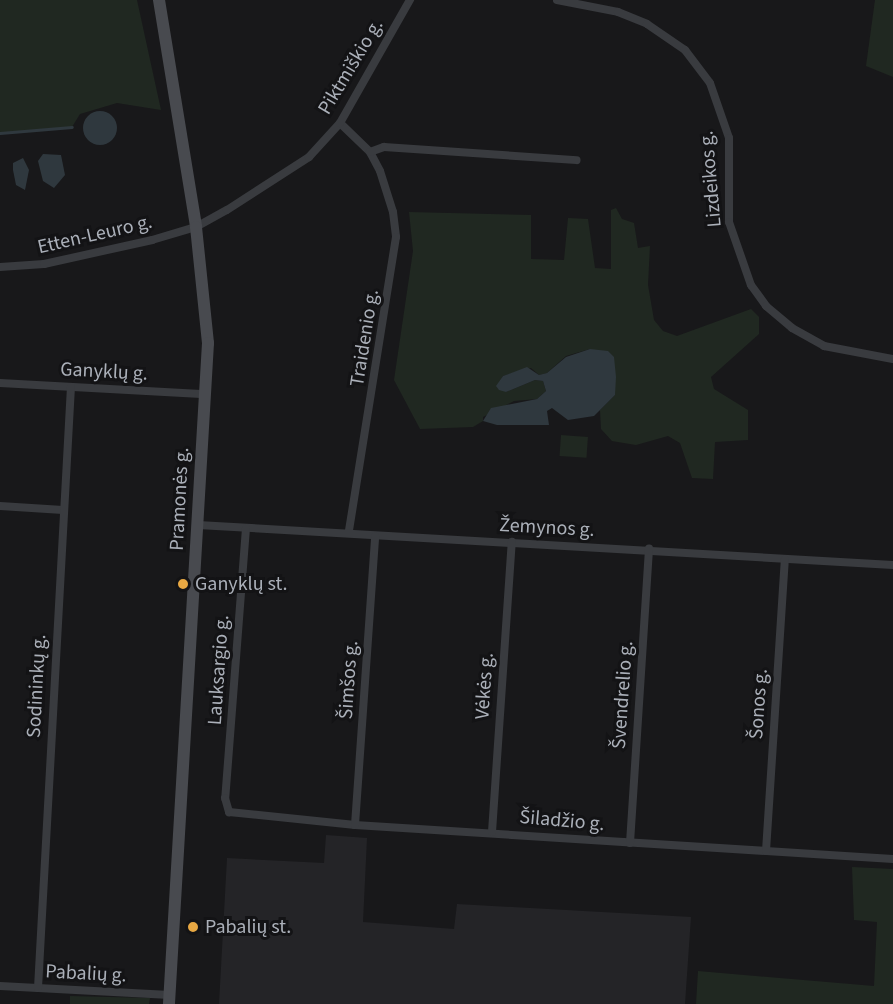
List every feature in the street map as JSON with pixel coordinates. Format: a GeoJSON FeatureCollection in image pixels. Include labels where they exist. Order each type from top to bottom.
{"type":"FeatureCollection","features":[{"type":"Feature","properties":{"kind":"main road","name":"Pramonės g."},"geometry":{"type":"LineString","coordinates":[[159,0],[196,227],[207,319],[206,393],[170,1000]]}},
{"type":"Feature","properties":{"kind":"street","name":"Piktmiškio g."},"geometry":{"type":"LineString","coordinates":[[196,227],[309,157],[340,123],[410,0]]}},
{"type":"Feature","properties":{"kind":"street","name":"Lizdeikos g."},"geometry":{"type":"LineString","coordinates":[[557,0],[618,12],[647,24],[686,50],[710,83],[729,138],[729,222],[751,285],[766,306],[792,328],[824,346],[893,359]]}},
{"type":"Feature","properties":{"kind":"street","name":"Traidenio g."},"geometry":{"type":"LineString","coordinates":[[340,123],[370,152],[387,189],[396,237],[349,532]]}},
{"type":"Feature","properties":{"kind":"street"},"geometry":{"type":"LineString","coordinates":[[370,152],[384,147],[577,160]]}},
{"type":"Feature","properties":{"kind":"street","name":"Etten-Leuro g."},"geometry":{"type":"LineString","coordinates":[[0,267],[54,262],[196,227]]}},
{"type":"Feature","properties":{"kind":"street","name":"Ganyklų g."},"geometry":{"type":"LineString","coordinates":[[0,383],[206,393]]}},
{"type":"Feature","properties":{"kind":"street","name":"Sodininkų g."},"geometry":{"type":"LineString","coordinates":[[38,988],[71,387]]}},
{"type":"Feature","properties":{"kind":"street"},"geometry":{"type":"LineString","coordinates":[[0,506],[63,510]]}},
{"type":"Feature","properties":{"kind":"street","name":"Žemynos g."},"geometry":{"type":"LineString","coordinates":[[198,525],[349,532],[375,537],[649,549],[785,560],[893,565]]}},
{"type":"Feature","properties":{"kind":"street","name":"Lauksargio g."},"geometry":{"type":"LineString","coordinates":[[229,812],[225,798],[246,528]]}},
{"type":"Feature","properties":{"kind":"street","name":"Šimšos g."},"geometry":{"type":"LineString","coordinates":[[355,825],[375,537]]}},
{"type":"Feature","properties":{"kind":"street","name":"Vėkės g."},"geometry":{"type":"LineString","coordinates":[[492,832],[512,542]]}},
{"type":"Feature","properties":{"kind":"street","name":"Švendrelio g."},"geometry":{"type":"LineString","coordinates":[[630,843],[649,549]]}},
{"type":"Feature","properties":{"kind":"street","name":"Šonos g."},"geometry":{"type":"LineString","coordinates":[[766,851],[785,560]]}},
{"type":"Feature","properties":{"kind":"street","name":"Šiladžio g."},"geometry":{"type":"LineString","coordinates":[[229,812],[355,825],[492,832],[893,860]]}},
{"type":"Feature","properties":{"kind":"street","name":"Pabalių g."},"geometry":{"type":"LineString","coordinates":[[0,986],[170,1000]]}},
{"type":"Feature","properties":{"kind":"shaded area"},"geometry":{"type":"Polygon","coordinates":[[[0,0],[137,0],[161,110],[117,103],[80,114],[72,127],[0,133],[0,0]]]}},
{"type":"Feature","properties":{"kind":"shaded area"},"geometry":{"type":"Polygon","coordinates":[[[875,0],[893,0],[893,77],[866,66],[875,0]]]}},
{"type":"Feature","properties":{"kind":"shaded area"},"geometry":{"type":"Polygon","coordinates":[[[100,111],[112,116],[117,128],[112,140],[100,145],[88,140],[83,128],[88,116],[100,111]]]}},
{"type":"Feature","properties":{"kind":"shaded area"},"geometry":{"type":"Polygon","coordinates":[[[43,154],[61,155],[65,175],[54,188],[43,181],[38,161],[43,154]]]}},
{"type":"Feature","properties":{"kind":"shaded area"},"geometry":{"type":"Polygon","coordinates":[[[23,158],[29,170],[25,190],[16,185],[13,170],[13,163],[23,158]]]}},
{"type":"Feature","properties":{"kind":"shaded area"},"geometry":{"type":"Polygon","coordinates":[[[616,208],[622,219],[634,223],[638,248],[650,246],[648,285],[654,320],[663,331],[677,336],[751,309],[759,317],[759,334],[711,377],[714,389],[748,410],[748,440],[715,442],[713,479],[692,478],[680,443],[668,436],[636,445],[612,441],[601,429],[600,410],[615,395],[590,349],[566,356],[547,373],[539,375],[531,368],[503,376],[497,386],[506,392],[535,380],[543,381],[546,391],[537,399],[514,401],[483,417],[483,421],[473,427],[420,429],[394,380],[413,251],[409,212],[531,215],[531,259],[564,260],[568,218],[588,219],[595,268],[611,269],[611,210],[616,208]]]}},
{"type":"Feature","properties":{"kind":"shaded area"},"geometry":{"type":"Polygon","coordinates":[[[590,349],[608,351],[614,357],[616,377],[615,395],[594,416],[568,420],[552,408],[547,411],[549,425],[497,425],[483,421],[491,408],[537,399],[546,391],[543,381],[535,380],[506,392],[499,390],[496,386],[503,376],[527,367],[539,375],[547,373],[566,357],[590,349]]]}},
{"type":"Feature","properties":{"kind":"shaded area"},"geometry":{"type":"Polygon","coordinates":[[[561,435],[588,437],[586,458],[560,456],[561,435]]]}},
{"type":"Feature","properties":{"kind":"shaded area"},"geometry":{"type":"Polygon","coordinates":[[[326,835],[367,838],[363,922],[454,929],[457,904],[691,917],[685,1004],[219,1004],[227,858],[324,863],[326,835]]]}},
{"type":"Feature","properties":{"kind":"shaded area"},"geometry":{"type":"Polygon","coordinates":[[[852,867],[893,869],[893,1004],[696,1004],[698,971],[874,986],[877,922],[854,920],[852,867]]]}},
{"type":"Feature","properties":{"kind":"shaded area"},"geometry":{"type":"Polygon","coordinates":[[[70,996],[150,998],[149,1004],[70,1004],[70,996]]]}},
{"type":"Feature","properties":{"kind":"waterway"},"geometry":{"type":"LineString","coordinates":[[0,133],[72,127]]}},
{"type":"Feature","properties":{"kind":"place","name":"Ganyklų st."},"geometry":{"type":"Point","coordinates":[183,584]}},
{"type":"Feature","properties":{"kind":"place","name":"Pabalių st."},"geometry":{"type":"Point","coordinates":[193,927]}}]}
